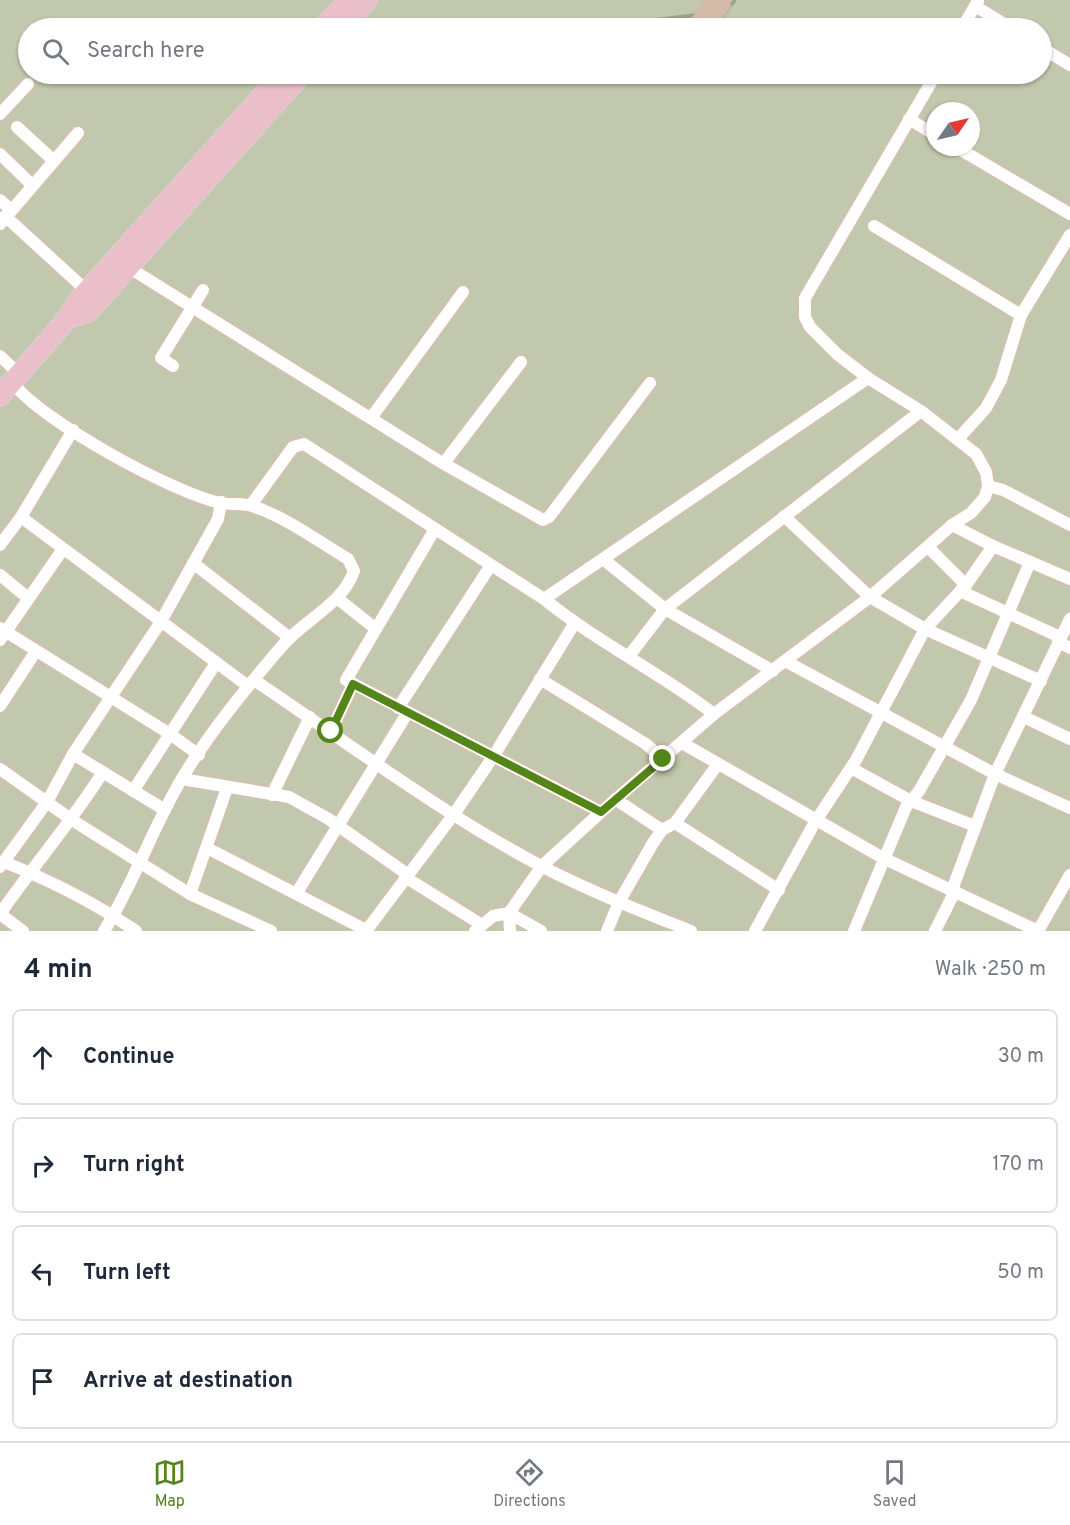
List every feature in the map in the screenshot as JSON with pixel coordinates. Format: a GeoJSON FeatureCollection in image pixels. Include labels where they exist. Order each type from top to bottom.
{"type":"FeatureCollection","features":[{"type":"Feature","properties":{"kind":"main road"},"geometry":{"type":"LineString","coordinates":[[332,18],[349,0]]}},
{"type":"Feature","properties":{"kind":"main road"},"geometry":{"type":"LineString","coordinates":[[351,18],[368,0]]}},
{"type":"Feature","properties":{"kind":"main road"},"geometry":{"type":"LineString","coordinates":[[11,384],[68,318],[87,291],[273,84]]}},
{"type":"Feature","properties":{"kind":"main road"},"geometry":{"type":"LineString","coordinates":[[68,318],[88,312],[293,84]]}},
{"type":"Feature","properties":{"kind":"street"},"geometry":{"type":"LineString","coordinates":[[968,18],[976,3],[997,18]]}},
{"type":"Feature","properties":{"kind":"street"},"geometry":{"type":"LineString","coordinates":[[1052,54],[1070,65]]}},
{"type":"Feature","properties":{"kind":"street"},"geometry":{"type":"LineString","coordinates":[[0,114],[28,84]]}},
{"type":"Feature","properties":{"kind":"street"},"geometry":{"type":"LineString","coordinates":[[510,931],[509,913],[542,866],[615,799],[714,714],[787,662],[870,597],[929,548],[952,525],[971,513],[985,497],[988,486],[986,472],[976,454],[921,411],[868,378],[837,354],[810,327],[805,317],[805,298],[930,84]]}},
{"type":"Feature","properties":{"kind":"street"},"geometry":{"type":"LineString","coordinates":[[909,119],[926,129]]}},
{"type":"Feature","properties":{"kind":"street"},"geometry":{"type":"LineString","coordinates":[[17,127],[54,161]]}},
{"type":"Feature","properties":{"kind":"street"},"geometry":{"type":"LineString","coordinates":[[5,216],[78,134]]}},
{"type":"Feature","properties":{"kind":"street"},"geometry":{"type":"LineString","coordinates":[[0,154],[33,185]]}},
{"type":"Feature","properties":{"kind":"street"},"geometry":{"type":"LineString","coordinates":[[971,156],[1070,214]]}},
{"type":"Feature","properties":{"kind":"street"},"geometry":{"type":"LineString","coordinates":[[0,200],[5,216],[87,291]]}},
{"type":"Feature","properties":{"kind":"street"},"geometry":{"type":"LineString","coordinates":[[874,226],[1021,315]]}},
{"type":"Feature","properties":{"kind":"street"},"geometry":{"type":"LineString","coordinates":[[958,439],[986,408],[1001,380],[1021,315],[1051,270],[1070,235]]}},
{"type":"Feature","properties":{"kind":"street"},"geometry":{"type":"LineString","coordinates":[[128,267],[444,463],[543,520],[549,517],[650,383]]}},
{"type":"Feature","properties":{"kind":"street"},"geometry":{"type":"LineString","coordinates":[[173,366],[161,358],[203,290]]}},
{"type":"Feature","properties":{"kind":"street"},"geometry":{"type":"LineString","coordinates":[[371,418],[463,292]]}},
{"type":"Feature","properties":{"kind":"street"},"geometry":{"type":"LineString","coordinates":[[0,357],[11,384],[72,430],[173,487],[221,502],[251,505],[278,518],[348,559],[354,571],[337,598],[290,638],[251,683],[182,779],[105,931]]}},
{"type":"Feature","properties":{"kind":"street"},"geometry":{"type":"LineString","coordinates":[[444,463],[521,362]]}},
{"type":"Feature","properties":{"kind":"street"},"geometry":{"type":"LineString","coordinates":[[544,599],[868,378]]}},
{"type":"Feature","properties":{"kind":"street"},"geometry":{"type":"LineString","coordinates":[[629,656],[665,609],[921,411]]}},
{"type":"Feature","properties":{"kind":"street"},"geometry":{"type":"LineString","coordinates":[[0,545],[21,517],[72,430]]}},
{"type":"Feature","properties":{"kind":"street"},"geometry":{"type":"LineString","coordinates":[[251,505],[293,447],[304,444],[544,599],[574,624],[629,656],[714,714]]}},
{"type":"Feature","properties":{"kind":"street"},"geometry":{"type":"LineString","coordinates":[[988,486],[1003,490],[1070,525]]}},
{"type":"Feature","properties":{"kind":"street"},"geometry":{"type":"LineString","coordinates":[[135,931],[114,916],[29,872],[2,864],[47,802],[73,754],[160,623],[218,519],[221,502]]}},
{"type":"Feature","properties":{"kind":"street"},"geometry":{"type":"LineString","coordinates":[[784,516],[870,597],[925,629],[1041,681]]}},
{"type":"Feature","properties":{"kind":"street"},"geometry":{"type":"LineString","coordinates":[[21,517],[216,663],[310,717],[454,814],[542,866],[619,902],[692,931]]}},
{"type":"Feature","properties":{"kind":"street"},"geometry":{"type":"LineString","coordinates":[[952,525],[993,546],[1070,579]]}},
{"type":"Feature","properties":{"kind":"street"},"geometry":{"type":"LineString","coordinates":[[435,529],[346,680],[601,812]]}},
{"type":"Feature","properties":{"kind":"street"},"geometry":{"type":"LineString","coordinates":[[755,931],[816,822],[851,768],[882,713],[925,629],[963,588],[993,546]]}},
{"type":"Feature","properties":{"kind":"street"},"geometry":{"type":"LineString","coordinates":[[929,548],[963,588],[1008,616],[1059,640],[1070,648]]}},
{"type":"Feature","properties":{"kind":"street"},"geometry":{"type":"LineString","coordinates":[[63,549],[2,634],[36,651],[111,696],[199,755]]}},
{"type":"Feature","properties":{"kind":"street"},"geometry":{"type":"LineString","coordinates":[[603,559],[665,609],[773,671]]}},
{"type":"Feature","properties":{"kind":"street"},"geometry":{"type":"LineString","coordinates":[[854,931],[883,858],[911,801],[971,700],[1030,562]]}},
{"type":"Feature","properties":{"kind":"street"},"geometry":{"type":"LineString","coordinates":[[193,563],[290,638]]}},
{"type":"Feature","properties":{"kind":"street"},"geometry":{"type":"LineString","coordinates":[[296,894],[377,762],[403,710],[491,565]]}},
{"type":"Feature","properties":{"kind":"street"},"geometry":{"type":"LineString","coordinates":[[0,575],[28,598]]}},
{"type":"Feature","properties":{"kind":"street"},"geometry":{"type":"LineString","coordinates":[[337,598],[376,629]]}},
{"type":"Feature","properties":{"kind":"street"},"geometry":{"type":"LineString","coordinates":[[935,931],[954,891],[995,774],[1070,619]]}},
{"type":"Feature","properties":{"kind":"street"},"geometry":{"type":"LineString","coordinates":[[207,848],[367,931],[406,875],[454,814],[574,624]]}},
{"type":"Feature","properties":{"kind":"street"},"geometry":{"type":"LineString","coordinates":[[0,706],[36,651]]}},
{"type":"Feature","properties":{"kind":"street"},"geometry":{"type":"LineString","coordinates":[[787,662],[944,748],[1070,808]]}},
{"type":"Feature","properties":{"kind":"street"},"geometry":{"type":"LineString","coordinates":[[134,791],[216,663]]}},
{"type":"Feature","properties":{"kind":"street"},"geometry":{"type":"LineString","coordinates":[[540,679],[646,744],[663,759]]}},
{"type":"Feature","properties":{"kind":"street"},"geometry":{"type":"LineString","coordinates":[[331,731],[353,684]]}},
{"type":"Feature","properties":{"kind":"street"},"geometry":{"type":"LineString","coordinates":[[272,795],[310,717]]}},
{"type":"Feature","properties":{"kind":"street"},"geometry":{"type":"LineString","coordinates":[[1024,717],[1070,739]]}},
{"type":"Feature","properties":{"kind":"street"},"geometry":{"type":"LineString","coordinates":[[682,743],[816,822],[883,858],[1038,931],[1070,875]]}},
{"type":"Feature","properties":{"kind":"street"},"geometry":{"type":"LineString","coordinates":[[73,754],[165,810]]}},
{"type":"Feature","properties":{"kind":"street"},"geometry":{"type":"LineString","coordinates":[[607,931],[619,902],[662,830],[675,823],[718,764]]}},
{"type":"Feature","properties":{"kind":"street"},"geometry":{"type":"LineString","coordinates":[[851,768],[911,801],[975,826]]}},
{"type":"Feature","properties":{"kind":"street"},"geometry":{"type":"LineString","coordinates":[[0,769],[72,820],[190,894],[271,931]]}},
{"type":"Feature","properties":{"kind":"street"},"geometry":{"type":"LineString","coordinates":[[23,931],[4,917],[1,912],[29,872],[72,820],[103,772]]}},
{"type":"Feature","properties":{"kind":"street"},"geometry":{"type":"LineString","coordinates":[[182,779],[289,797],[337,824],[478,928],[493,916],[509,913],[541,931]]}},
{"type":"Feature","properties":{"kind":"street"},"geometry":{"type":"LineString","coordinates":[[190,894],[227,788]]}},
{"type":"Feature","properties":{"kind":"street"},"geometry":{"type":"LineString","coordinates":[[615,799],[662,830]]}},
{"type":"Feature","properties":{"kind":"street"},"geometry":{"type":"LineString","coordinates":[[675,823],[779,890]]}},
{"type":"Feature","properties":{"kind":"green space"},"geometry":{"type":"Polygon","coordinates":[[[0,0],[1070,0],[1070,931],[0,931],[0,0]]]}},
{"type":"Feature","properties":{"kind":"building"},"geometry":{"type":"Polygon","coordinates":[[[705,0],[733,0],[730,4],[732,6],[723,18],[692,18],[705,0]]]}},
{"type":"Feature","properties":{"kind":"route"},"geometry":{"type":"LineString","coordinates":[[331,731],[353,684],[601,812],[663,759]]}}]}
